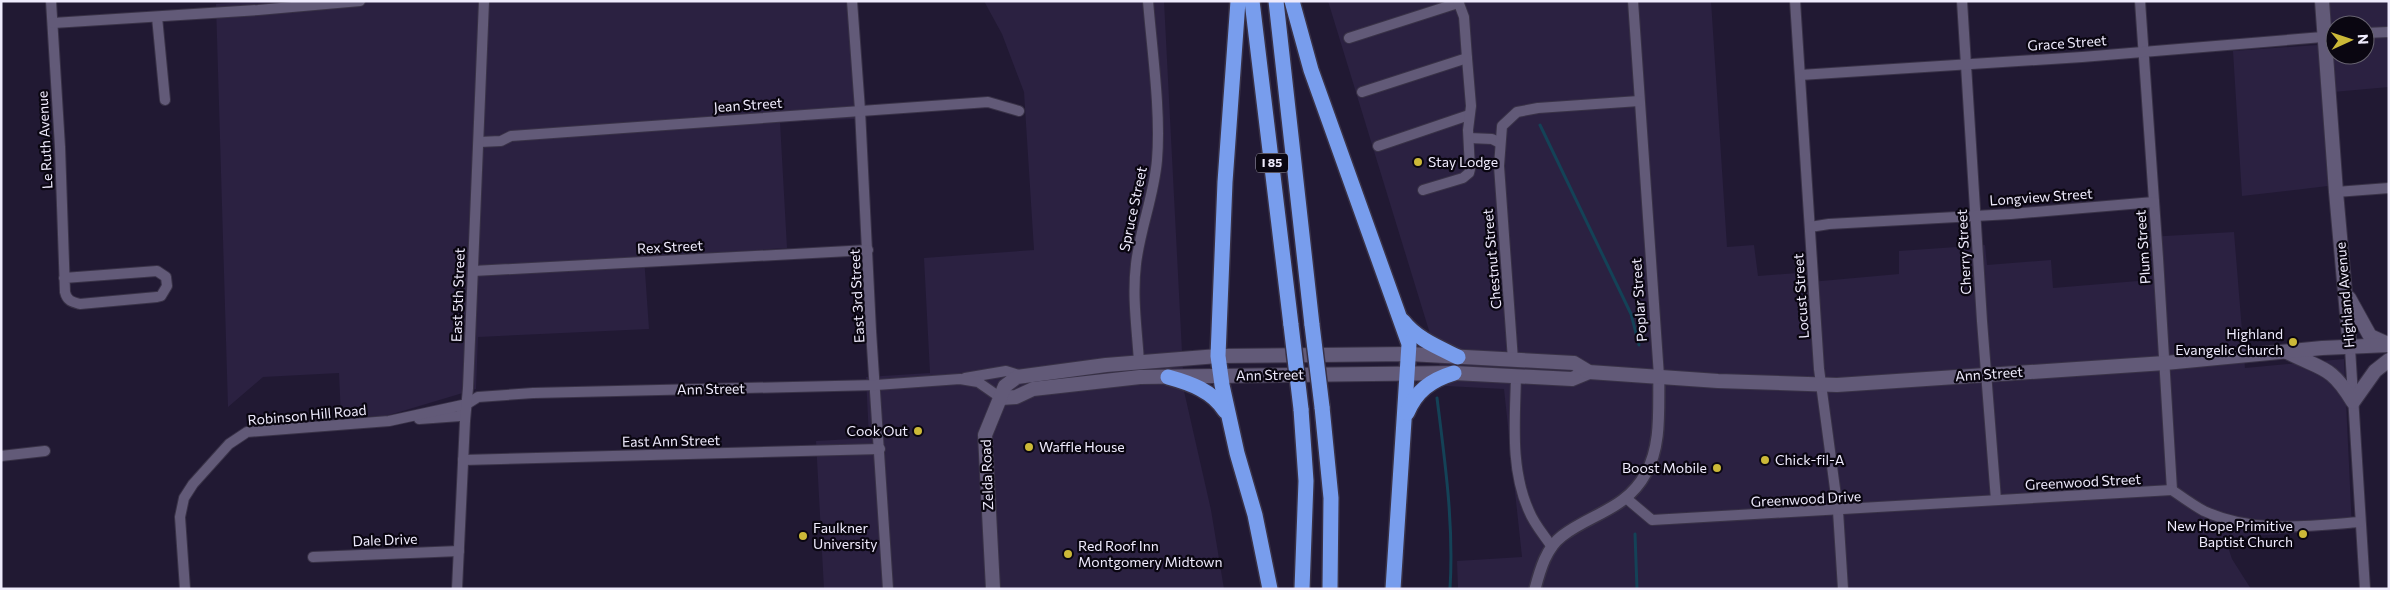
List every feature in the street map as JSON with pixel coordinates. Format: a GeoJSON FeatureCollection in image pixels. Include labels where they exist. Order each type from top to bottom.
{"type":"FeatureCollection","features":[{"type":"Feature","properties":{"kind":"highway"},"geometry":{"type":"LineString","coordinates":[[1238,1],[1225,182],[1218,356],[1229,418],[1255,515],[1270,589]]}},
{"type":"Feature","properties":{"kind":"highway","name":"I 85"},"geometry":{"type":"LineString","coordinates":[[1252,1],[1301,409],[1306,481],[1302,589]]}},
{"type":"Feature","properties":{"kind":"highway","name":"I 85"},"geometry":{"type":"LineString","coordinates":[[1276,1],[1331,498],[1330,589]]}},
{"type":"Feature","properties":{"kind":"highway"},"geometry":{"type":"LineString","coordinates":[[1292,1],[1311,70],[1409,344],[1393,589]]}},
{"type":"Feature","properties":{"kind":"highway"},"geometry":{"type":"LineString","coordinates":[[1399,314],[1410,330],[1429,343],[1458,357]]}},
{"type":"Feature","properties":{"kind":"highway"},"geometry":{"type":"LineString","coordinates":[[1404,419],[1410,404],[1424,388],[1434,381],[1454,373]]}},
{"type":"Feature","properties":{"kind":"highway"},"geometry":{"type":"LineString","coordinates":[[1168,377],[1193,385],[1213,397],[1229,418]]}},
{"type":"Feature","properties":{"kind":"main road","name":"Highland Avenue"},"geometry":{"type":"LineString","coordinates":[[2322,1],[2325,15]]}},
{"type":"Feature","properties":{"kind":"main road","name":"Highland Avenue"},"geometry":{"type":"LineString","coordinates":[[2331,65],[2336,192],[2350,348]]}},
{"type":"Feature","properties":{"kind":"main road"},"geometry":{"type":"LineString","coordinates":[[2345,290],[2370,336],[2389,345]]}},
{"type":"Feature","properties":{"kind":"main road","name":"Ann Street"},"geometry":{"type":"LineString","coordinates":[[1001,398],[1016,396],[1033,388],[1064,384],[1220,375],[1454,373],[1572,379],[1589,372],[1820,385],[2165,363],[2389,345]]}},
{"type":"Feature","properties":{"kind":"main road"},"geometry":{"type":"LineString","coordinates":[[2286,352],[2325,368],[2343,385],[2353,402],[2375,371],[2389,360]]}},
{"type":"Feature","properties":{"kind":"main road","name":"Ann Street"},"geometry":{"type":"LineString","coordinates":[[1023,376],[1139,362],[1218,356],[1409,354],[1574,363],[1589,372]]}},
{"type":"Feature","properties":{"kind":"main road","name":"Zelda Road"},"geometry":{"type":"LineString","coordinates":[[993,589],[984,448],[989,424],[1005,386],[1017,377],[1023,376]]}},
{"type":"Feature","properties":{"kind":"street","name":"Le Ruth Avenue"},"geometry":{"type":"LineString","coordinates":[[52,1],[64,278],[67,299],[80,304],[157,297],[161,296],[167,286],[166,277],[157,271],[64,278]]}},
{"type":"Feature","properties":{"kind":"street"},"geometry":{"type":"LineString","coordinates":[[53,22],[157,17],[230,6],[360,1]]}},
{"type":"Feature","properties":{"kind":"street","name":"East 5th Street"},"geometry":{"type":"LineString","coordinates":[[457,589],[480,142],[484,1]]}},
{"type":"Feature","properties":{"kind":"street","name":"East 3rd Street"},"geometry":{"type":"LineString","coordinates":[[852,1],[888,589]]}},
{"type":"Feature","properties":{"kind":"street","name":"Spruce Street"},"geometry":{"type":"LineString","coordinates":[[1139,362],[1134,299],[1136,264],[1154,183],[1157,150],[1148,1]]}},
{"type":"Feature","properties":{"kind":"street","name":"Poplar Street"},"geometry":{"type":"LineString","coordinates":[[1552,547],[1562,536],[1611,509],[1626,498],[1647,472],[1656,443],[1659,376],[1633,1]]}},
{"type":"Feature","properties":{"kind":"street","name":"Locust Street"},"geometry":{"type":"LineString","coordinates":[[1795,1],[1820,385],[1838,511],[1843,589]]}},
{"type":"Feature","properties":{"kind":"street","name":"Cherry Street"},"geometry":{"type":"LineString","coordinates":[[1962,1],[1975,216],[1996,500]]}},
{"type":"Feature","properties":{"kind":"street","name":"Plum Street"},"geometry":{"type":"LineString","coordinates":[[2140,1],[2172,490]]}},
{"type":"Feature","properties":{"kind":"street"},"geometry":{"type":"LineString","coordinates":[[1349,38],[1458,2],[1464,17],[1467,58],[1469,173],[1463,178],[1423,190]]}},
{"type":"Feature","properties":{"kind":"street"},"geometry":{"type":"LineString","coordinates":[[157,17],[165,100]]}},
{"type":"Feature","properties":{"kind":"street"},"geometry":{"type":"LineString","coordinates":[[2375,33],[2389,32]]}},
{"type":"Feature","properties":{"kind":"street","name":"Grace Street"},"geometry":{"type":"LineString","coordinates":[[1800,75],[2082,57],[2325,36]]}},
{"type":"Feature","properties":{"kind":"street"},"geometry":{"type":"LineString","coordinates":[[1362,92],[1467,58]]}},
{"type":"Feature","properties":{"kind":"street","name":"Chestnut Street"},"geometry":{"type":"LineString","coordinates":[[1513,360],[1499,156],[1502,126],[1517,112],[1538,108],[1639,101]]}},
{"type":"Feature","properties":{"kind":"street","name":"Jean Street"},"geometry":{"type":"LineString","coordinates":[[480,142],[500,141],[511,136],[988,102],[1019,111]]}},
{"type":"Feature","properties":{"kind":"street"},"geometry":{"type":"LineString","coordinates":[[1378,146],[1469,115]]}},
{"type":"Feature","properties":{"kind":"street"},"geometry":{"type":"LineString","coordinates":[[1469,138],[1492,139],[1500,143]]}},
{"type":"Feature","properties":{"kind":"street"},"geometry":{"type":"LineString","coordinates":[[2336,192],[2389,188]]}},
{"type":"Feature","properties":{"kind":"street","name":"Longview Street"},"geometry":{"type":"LineString","coordinates":[[1810,227],[1852,222],[1975,216],[2154,202]]}},
{"type":"Feature","properties":{"kind":"street","name":"Rex Street"},"geometry":{"type":"LineString","coordinates":[[473,271],[868,250]]}},
{"type":"Feature","properties":{"kind":"street","name":"Highland Avenue"},"geometry":{"type":"LineString","coordinates":[[2350,348],[2365,589]]}},
{"type":"Feature","properties":{"kind":"street","name":"Ann Street"},"geometry":{"type":"LineString","coordinates":[[466,404],[478,397],[533,393],[876,385],[958,380],[1006,372],[1023,376]]}},
{"type":"Feature","properties":{"kind":"street"},"geometry":{"type":"LineString","coordinates":[[1516,376],[1515,447],[1519,478],[1528,511],[1552,547],[1540,568],[1535,589]]}},
{"type":"Feature","properties":{"kind":"street","name":"Ann Street"},"geometry":{"type":"LineString","coordinates":[[958,380],[978,382],[1001,398]]}},
{"type":"Feature","properties":{"kind":"street","name":"Robinson Hill Road"},"geometry":{"type":"LineString","coordinates":[[185,589],[180,516],[184,498],[193,484],[229,444],[240,436],[253,431],[389,421],[466,404]]}},
{"type":"Feature","properties":{"kind":"street","name":"East Ann Street"},"geometry":{"type":"LineString","coordinates":[[463,460],[880,449]]}},
{"type":"Feature","properties":{"kind":"street"},"geometry":{"type":"LineString","coordinates":[[1,456],[45,451]]}},
{"type":"Feature","properties":{"kind":"street"},"geometry":{"type":"LineString","coordinates":[[2172,490],[2203,510],[2251,526],[2293,527],[2360,522]]}},
{"type":"Feature","properties":{"kind":"street","name":"Greenwood Street"},"geometry":{"type":"LineString","coordinates":[[1996,500],[2172,490]]}},
{"type":"Feature","properties":{"kind":"street","name":"Greenwood Drive"},"geometry":{"type":"LineString","coordinates":[[1626,498],[1652,520],[1838,511],[1996,500]]}},
{"type":"Feature","properties":{"kind":"street","name":"Dale Drive"},"geometry":{"type":"LineString","coordinates":[[313,557],[459,551]]}},
{"type":"Feature","properties":{"kind":"shaded area"},"geometry":{"type":"Polygon","coordinates":[[[255,1],[847,1],[856,119],[780,122],[787,248],[644,257],[649,329],[478,337],[476,389],[386,416],[341,417],[339,373],[263,377],[228,407],[216,4],[255,1]]]}},
{"type":"Feature","properties":{"kind":"shaded area"},"geometry":{"type":"Polygon","coordinates":[[[984,1],[1164,1],[1184,391],[1211,510],[1224,589],[824,589],[816,441],[869,438],[866,377],[930,373],[924,258],[1034,250],[1024,92],[1002,34],[984,1]]]}},
{"type":"Feature","properties":{"kind":"shaded area"},"geometry":{"type":"Polygon","coordinates":[[[1328,1],[1711,1],[1727,247],[1754,245],[1758,276],[1798,273],[1799,283],[1899,274],[1899,251],[1985,245],[1987,265],[2051,260],[2053,288],[2150,280],[2148,237],[2234,232],[2245,368],[2344,359],[2352,529],[2225,538],[2232,559],[2251,589],[1458,589],[1457,561],[1522,557],[1504,389],[1446,386],[1328,1]]]}},
{"type":"Feature","properties":{"kind":"shaded area"},"geometry":{"type":"Polygon","coordinates":[[[2315,1],[2389,1],[2389,87],[2322,93],[2328,186],[2242,196],[2233,51],[2318,45],[2315,1]]]}},
{"type":"Feature","properties":{"kind":"waterway"},"geometry":{"type":"LineString","coordinates":[[1540,125],[1631,314],[1639,345]]}},
{"type":"Feature","properties":{"kind":"waterway"},"geometry":{"type":"LineString","coordinates":[[1437,398],[1450,517],[1450,589]]}},
{"type":"Feature","properties":{"kind":"waterway"},"geometry":{"type":"LineString","coordinates":[[1635,534],[1637,589]]}},
{"type":"Feature","properties":{"kind":"place","name":"Stay Lodge"},"geometry":{"type":"Point","coordinates":[1418,162]}},
{"type":"Feature","properties":{"kind":"place","name":"Highland Evangelic Church"},"geometry":{"type":"Point","coordinates":[2293,342]}},
{"type":"Feature","properties":{"kind":"place","name":"Cook Out"},"geometry":{"type":"Point","coordinates":[918,431]}},
{"type":"Feature","properties":{"kind":"place","name":"Waffle House"},"geometry":{"type":"Point","coordinates":[1029,447]}},
{"type":"Feature","properties":{"kind":"place","name":"Chick-fil-A"},"geometry":{"type":"Point","coordinates":[1765,460]}},
{"type":"Feature","properties":{"kind":"place","name":"Boost Mobile"},"geometry":{"type":"Point","coordinates":[1717,468]}},
{"type":"Feature","properties":{"kind":"place","name":"New Hope Primitive Baptist Church"},"geometry":{"type":"Point","coordinates":[2303,534]}},
{"type":"Feature","properties":{"kind":"place","name":"Faulkner University"},"geometry":{"type":"Point","coordinates":[803,536]}},
{"type":"Feature","properties":{"kind":"place","name":"Red Roof Inn Montgomery Midtown"},"geometry":{"type":"Point","coordinates":[1068,554]}}]}
